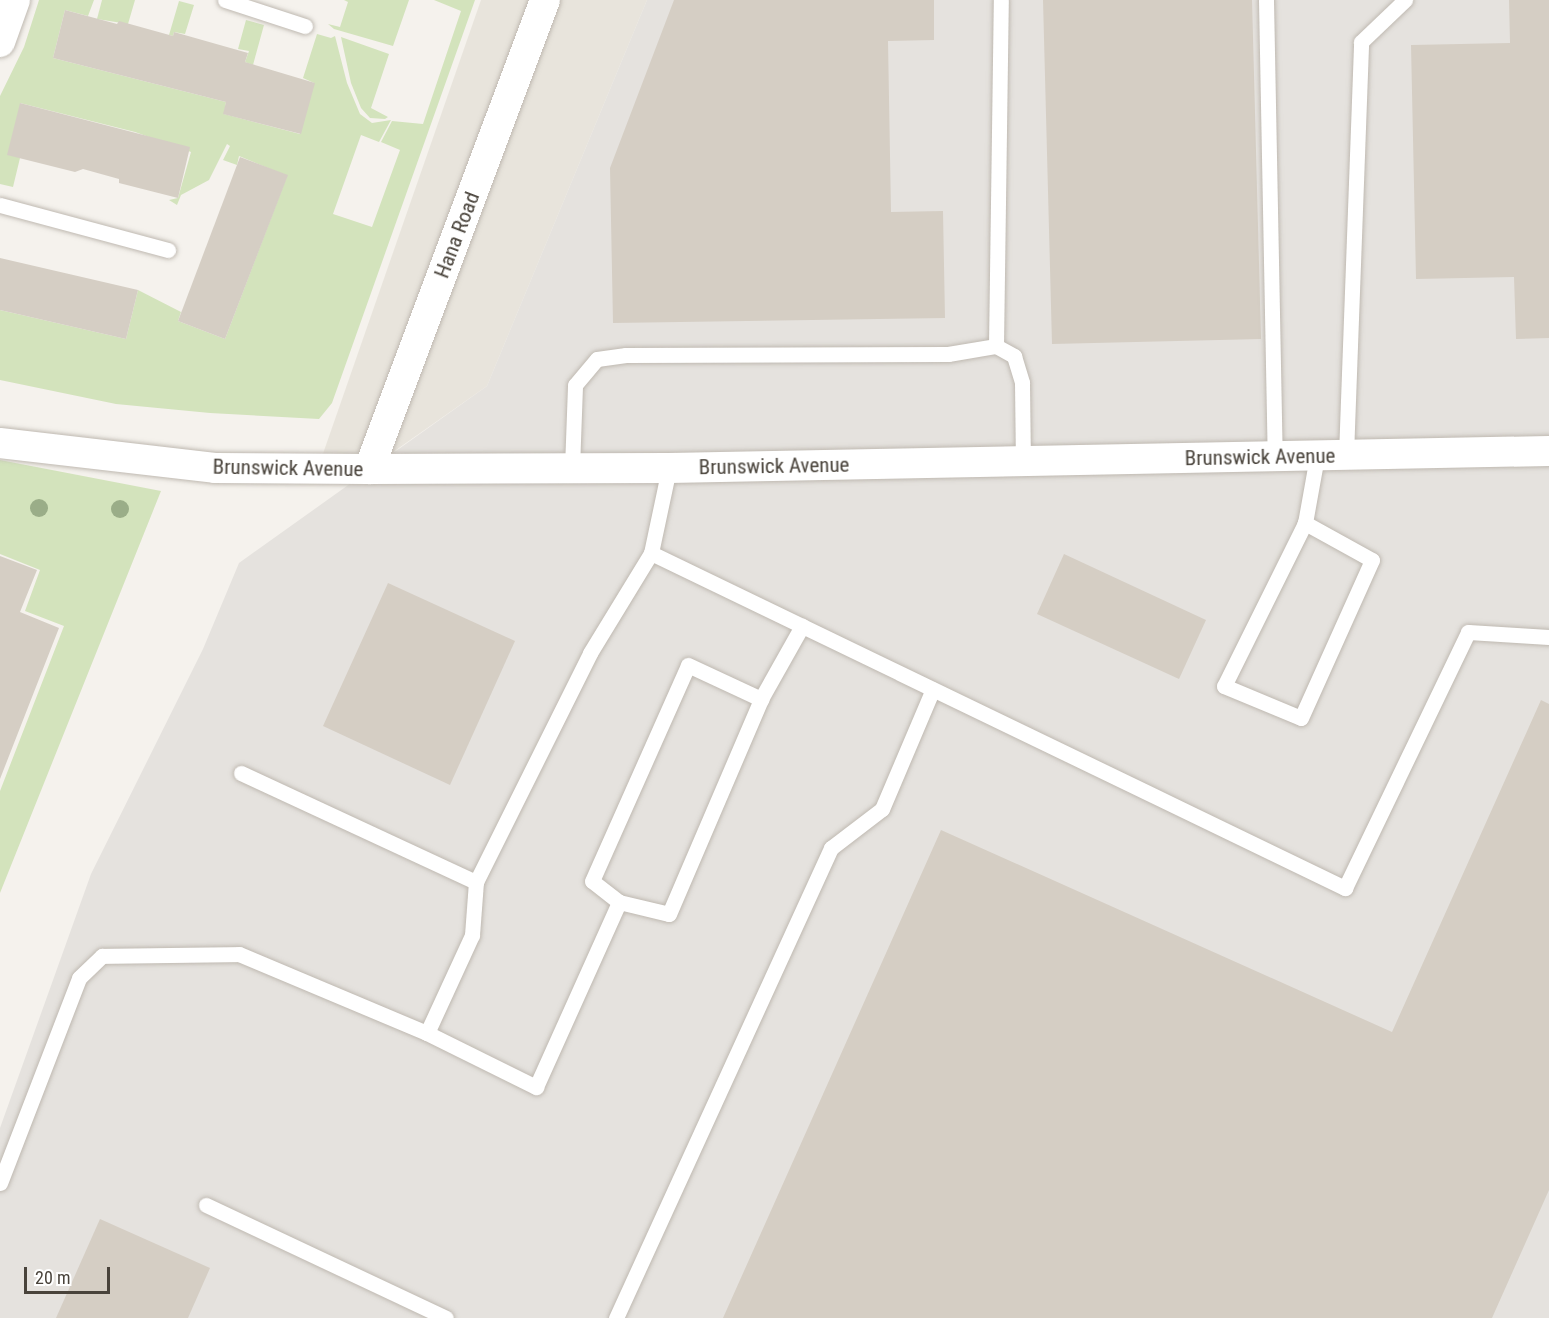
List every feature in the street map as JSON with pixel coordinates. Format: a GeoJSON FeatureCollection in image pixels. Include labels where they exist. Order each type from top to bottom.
{"type":"FeatureCollection","features":[{"type":"Feature","properties":{"kind":"street"},"geometry":{"type":"LineString","coordinates":[[0,42],[15,0]]}},
{"type":"Feature","properties":{"kind":"street","name":"Hana Road"},"geometry":{"type":"LineString","coordinates":[[369,469],[545,0]]}},
{"type":"Feature","properties":{"kind":"street","name":"Brunswick Avenue"},"geometry":{"type":"LineString","coordinates":[[0,443],[215,468],[369,469],[669,468],[1549,451]]}},
{"type":"Feature","properties":{"kind":"lane"},"geometry":{"type":"LineString","coordinates":[[225,0],[305,26]]}},
{"type":"Feature","properties":{"kind":"lane"},"geometry":{"type":"LineString","coordinates":[[996,346],[1000,0]]}},
{"type":"Feature","properties":{"kind":"lane"},"geometry":{"type":"LineString","coordinates":[[1266,0],[1275,456]]}},
{"type":"Feature","properties":{"kind":"lane"},"geometry":{"type":"LineString","coordinates":[[1305,523],[1372,560],[1301,718],[1224,686],[1305,523],[1331,455],[1361,42],[1405,0]]}},
{"type":"Feature","properties":{"kind":"lane"},"geometry":{"type":"LineString","coordinates":[[0,205],[168,250]]}},
{"type":"Feature","properties":{"kind":"lane"},"geometry":{"type":"LineString","coordinates":[[572,468],[575,385],[597,359],[626,355],[948,354],[996,346],[1014,356],[1022,383],[1023,461]]}},
{"type":"Feature","properties":{"kind":"lane"},"geometry":{"type":"LineString","coordinates":[[428,1033],[472,935],[476,882],[590,653],[651,553],[669,468]]}},
{"type":"Feature","properties":{"kind":"lane"},"geometry":{"type":"LineString","coordinates":[[651,553],[1345,888],[1468,632],[1549,637]]}},
{"type":"Feature","properties":{"kind":"lane"},"geometry":{"type":"LineString","coordinates":[[761,699],[688,665],[592,881],[619,902],[669,914],[761,699],[802,626]]}},
{"type":"Feature","properties":{"kind":"lane"},"geometry":{"type":"LineString","coordinates":[[616,1318],[831,848],[882,809],[933,688]]}},
{"type":"Feature","properties":{"kind":"lane"},"geometry":{"type":"LineString","coordinates":[[241,773],[476,882]]}},
{"type":"Feature","properties":{"kind":"lane"},"geometry":{"type":"LineString","coordinates":[[0,1183],[79,978],[102,956],[239,954],[428,1033],[536,1087],[619,902]]}},
{"type":"Feature","properties":{"kind":"lane"},"geometry":{"type":"LineString","coordinates":[[206,1205],[446,1318]]}},
{"type":"Feature","properties":{"kind":"shaded area"},"geometry":{"type":"Polygon","coordinates":[[[481,0],[647,0],[487,386],[369,469],[318,468],[481,0]]]}},
{"type":"Feature","properties":{"kind":"shaded area"},"geometry":{"type":"Polygon","coordinates":[[[647,0],[1549,0],[1549,1318],[0,1318],[0,1128],[91,874],[203,649],[239,563],[487,386],[647,0]]]}},
{"type":"Feature","properties":{"kind":"green space"},"geometry":{"type":"Polygon","coordinates":[[[39,0],[94,0],[88,16],[65,10],[53,58],[226,102],[224,114],[300,134],[314,83],[303,78],[317,34],[331,38],[335,36],[347,83],[360,114],[372,123],[391,120],[379,142],[361,135],[333,214],[372,227],[400,150],[381,142],[392,121],[423,124],[461,11],[434,0],[475,0],[332,403],[319,419],[210,413],[116,404],[0,380],[0,310],[126,339],[138,290],[181,312],[178,321],[225,339],[287,176],[239,156],[237,165],[223,160],[230,146],[227,144],[209,180],[181,195],[177,205],[169,200],[178,198],[191,152],[135,132],[20,103],[20,158],[13,187],[0,184],[0,96],[24,47],[39,0]]]}},
{"type":"Feature","properties":{"kind":"green space"},"geometry":{"type":"Polygon","coordinates":[[[102,0],[135,0],[128,24],[97,19],[102,0]]]}},
{"type":"Feature","properties":{"kind":"green space"},"geometry":{"type":"Polygon","coordinates":[[[344,0],[409,0],[393,46],[334,29],[328,24],[340,27],[348,2],[344,0]]]}},
{"type":"Feature","properties":{"kind":"green space"},"geometry":{"type":"Polygon","coordinates":[[[179,1],[194,5],[185,34],[174,32],[173,36],[169,35],[179,1]]]}},
{"type":"Feature","properties":{"kind":"green space"},"geometry":{"type":"Polygon","coordinates":[[[246,20],[264,25],[253,65],[245,62],[249,51],[238,49],[246,20]]]}},
{"type":"Feature","properties":{"kind":"green space"},"geometry":{"type":"Polygon","coordinates":[[[341,37],[389,54],[371,108],[388,117],[385,119],[370,118],[361,108],[351,83],[341,37]]]}},
{"type":"Feature","properties":{"kind":"green space"},"geometry":{"type":"Polygon","coordinates":[[[0,460],[161,491],[0,893],[0,791],[64,626],[25,611],[40,570],[0,554],[0,460]]]}},
{"type":"Feature","properties":{"kind":"building"},"geometry":{"type":"Polygon","coordinates":[[[674,0],[934,0],[934,40],[888,41],[891,212],[943,211],[945,318],[613,323],[610,168],[674,0]]]}},
{"type":"Feature","properties":{"kind":"building"},"geometry":{"type":"Polygon","coordinates":[[[1043,0],[1252,0],[1261,339],[1052,344],[1043,0]]]}},
{"type":"Feature","properties":{"kind":"building"},"geometry":{"type":"Polygon","coordinates":[[[1509,0],[1549,0],[1549,338],[1516,339],[1514,277],[1416,279],[1411,45],[1510,43],[1509,0]]]}},
{"type":"Feature","properties":{"kind":"building"},"geometry":{"type":"Polygon","coordinates":[[[65,10],[117,24],[119,21],[173,36],[174,32],[248,53],[245,62],[315,83],[301,134],[223,114],[226,102],[53,58],[65,10]]]}},
{"type":"Feature","properties":{"kind":"building"},"geometry":{"type":"Polygon","coordinates":[[[20,103],[190,147],[178,198],[119,183],[119,179],[83,169],[75,172],[7,155],[20,103]]]}},
{"type":"Feature","properties":{"kind":"building"},"geometry":{"type":"Polygon","coordinates":[[[240,157],[288,175],[225,339],[178,321],[240,157]]]}},
{"type":"Feature","properties":{"kind":"building"},"geometry":{"type":"Polygon","coordinates":[[[0,258],[138,290],[126,339],[0,310],[0,258]]]}},
{"type":"Feature","properties":{"kind":"building"},"geometry":{"type":"Polygon","coordinates":[[[1064,554],[1206,620],[1179,679],[1037,614],[1064,554]]]}},
{"type":"Feature","properties":{"kind":"building"},"geometry":{"type":"Polygon","coordinates":[[[0,556],[37,570],[20,612],[59,628],[0,779],[0,556]]]}},
{"type":"Feature","properties":{"kind":"building"},"geometry":{"type":"Polygon","coordinates":[[[388,583],[515,641],[450,785],[323,726],[388,583]]]}},
{"type":"Feature","properties":{"kind":"building"},"geometry":{"type":"Polygon","coordinates":[[[1541,700],[1549,704],[1549,1190],[1492,1318],[723,1318],[941,830],[1392,1032],[1541,700]]]}},
{"type":"Feature","properties":{"kind":"building"},"geometry":{"type":"Polygon","coordinates":[[[100,1219],[210,1268],[188,1318],[56,1318],[100,1219]]]}}]}
